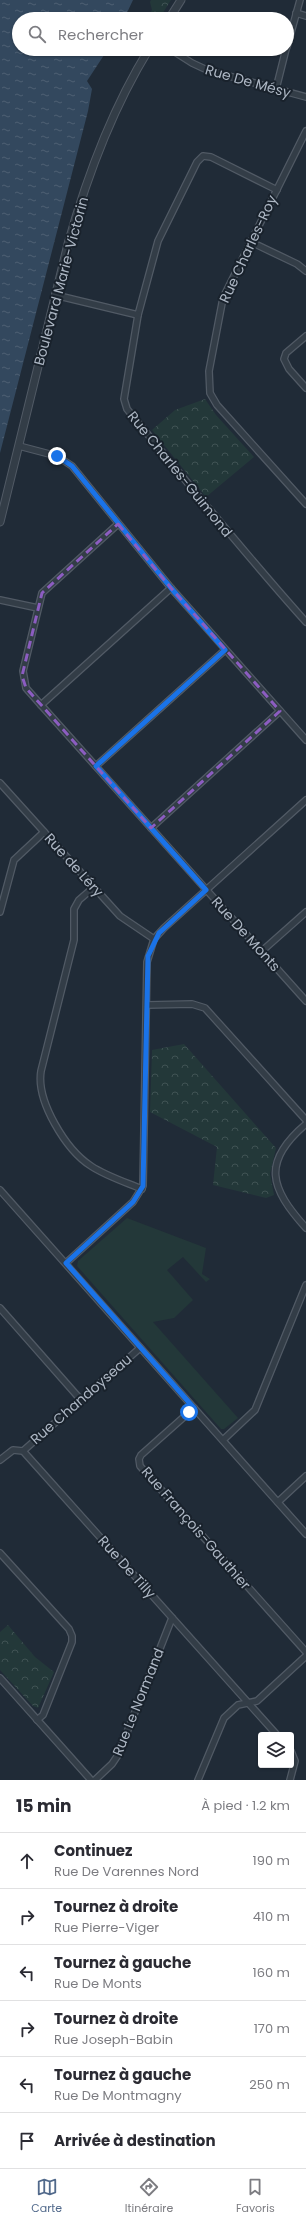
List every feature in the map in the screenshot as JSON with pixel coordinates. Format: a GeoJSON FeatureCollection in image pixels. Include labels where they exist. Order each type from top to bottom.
{"type":"FeatureCollection","features":[{"type":"Feature","properties":{"kind":"street"},"geometry":{"type":"LineString","coordinates":[[173,12],[181,0]]}},
{"type":"Feature","properties":{"kind":"street"},"geometry":{"type":"LineString","coordinates":[[294,21],[300,0]]}},
{"type":"Feature","properties":{"kind":"street"},"geometry":{"type":"LineString","coordinates":[[296,13],[306,16]]}},
{"type":"Feature","properties":{"kind":"street","name":"Boulevard Marie-Victorin"},"geometry":{"type":"LineString","coordinates":[[0,522],[70,236],[93,167],[121,101],[145,56]]}},
{"type":"Feature","properties":{"kind":"street","name":"Rue De Mésy"},"geometry":{"type":"LineString","coordinates":[[182,56],[200,67],[306,97]]}},
{"type":"Feature","properties":{"kind":"street"},"geometry":{"type":"LineString","coordinates":[[276,88],[285,56]]}},
{"type":"Feature","properties":{"kind":"street","name":"Rue Charles-Roy"},"geometry":{"type":"LineString","coordinates":[[306,131],[221,306],[209,371],[210,393],[220,408],[306,504]]}},
{"type":"Feature","properties":{"kind":"street","name":"Rue Charles-Guimond"},"geometry":{"type":"LineString","coordinates":[[277,190],[214,158],[207,156],[200,158],[160,238],[138,315],[124,396],[125,406],[252,562],[306,622]]}},
{"type":"Feature","properties":{"kind":"street"},"geometry":{"type":"LineString","coordinates":[[251,242],[297,264],[306,271]]}},
{"type":"Feature","properties":{"kind":"street"},"geometry":{"type":"LineString","coordinates":[[55,295],[138,315]]}},
{"type":"Feature","properties":{"kind":"street"},"geometry":{"type":"LineString","coordinates":[[306,336],[286,353],[284,359],[289,369],[306,388]]}},
{"type":"Feature","properties":{"kind":"street"},"geometry":{"type":"LineString","coordinates":[[19,446],[51,454],[68,462],[171,588],[306,740]]}},
{"type":"Feature","properties":{"kind":"street","name":"Rue De Monts"},"geometry":{"type":"LineString","coordinates":[[118,524],[44,589],[22,676],[26,688],[306,1001]]}},
{"type":"Feature","properties":{"kind":"street"},"geometry":{"type":"LineString","coordinates":[[41,705],[171,588]]}},
{"type":"Feature","properties":{"kind":"street"},"geometry":{"type":"LineString","coordinates":[[0,600],[38,608]]}},
{"type":"Feature","properties":{"kind":"street"},"geometry":{"type":"LineString","coordinates":[[96,766],[225,650]]}},
{"type":"Feature","properties":{"kind":"street"},"geometry":{"type":"LineString","coordinates":[[151,828],[280,711]]}},
{"type":"Feature","properties":{"kind":"street","name":"Rue de Léry"},"geometry":{"type":"LineString","coordinates":[[0,783],[124,920],[154,940]]}},
{"type":"Feature","properties":{"kind":"street"},"geometry":{"type":"LineString","coordinates":[[66,1263],[133,1202],[142,1189],[148,962],[154,940],[164,928],[306,800]]}},
{"type":"Feature","properties":{"kind":"street"},"geometry":{"type":"LineString","coordinates":[[0,912],[14,860],[44,832]]}},
{"type":"Feature","properties":{"kind":"street"},"geometry":{"type":"LineString","coordinates":[[94,887],[79,900],[74,909],[74,940],[41,1071],[40,1088],[60,1134],[79,1156],[99,1171],[142,1189]]}},
{"type":"Feature","properties":{"kind":"street"},"geometry":{"type":"LineString","coordinates":[[262,951],[306,912]]}},
{"type":"Feature","properties":{"kind":"street"},"geometry":{"type":"LineString","coordinates":[[147,1005],[192,1004],[205,1008],[306,1120]]}},
{"type":"Feature","properties":{"kind":"street"},"geometry":{"type":"LineString","coordinates":[[306,1124],[290,1138],[281,1150],[276,1172],[277,1185],[283,1200],[306,1228]]}},
{"type":"Feature","properties":{"kind":"street"},"geometry":{"type":"LineString","coordinates":[[0,1190],[306,1534]]}},
{"type":"Feature","properties":{"kind":"street"},"geometry":{"type":"LineString","coordinates":[[223,1440],[255,1410],[306,1285]]}},
{"type":"Feature","properties":{"kind":"street"},"geometry":{"type":"LineString","coordinates":[[0,1308],[81,1400]]}},
{"type":"Feature","properties":{"kind":"street","name":"Rue Chandoyseau"},"geometry":{"type":"LineString","coordinates":[[23,1451],[140,1348]]}},
{"type":"Feature","properties":{"kind":"street","name":"Rue François-Gauthier"},"geometry":{"type":"LineString","coordinates":[[194,1408],[141,1455],[139,1459],[140,1466],[306,1652]]}},
{"type":"Feature","properties":{"kind":"street"},"geometry":{"type":"LineString","coordinates":[[0,1460],[14,1450],[23,1451]]}},
{"type":"Feature","properties":{"kind":"street","name":"Rue De Tilly"},"geometry":{"type":"LineString","coordinates":[[23,1451],[274,1732]]}},
{"type":"Feature","properties":{"kind":"street"},"geometry":{"type":"LineString","coordinates":[[278,1502],[306,1476]]}},
{"type":"Feature","properties":{"kind":"street"},"geometry":{"type":"LineString","coordinates":[[0,1552],[68,1629],[72,1636],[72,1642],[46,1708],[37,1720]]}},
{"type":"Feature","properties":{"kind":"street","name":"Rue Le Normand"},"geometry":{"type":"LineString","coordinates":[[96,1780],[112,1764],[118,1755],[172,1618]]}},
{"type":"Feature","properties":{"kind":"street"},"geometry":{"type":"LineString","coordinates":[[198,1780],[222,1722],[238,1705],[257,1701],[306,1656]]}},
{"type":"Feature","properties":{"kind":"street"},"geometry":{"type":"LineString","coordinates":[[0,1678],[91,1780]]}},
{"type":"Feature","properties":{"kind":"street"},"geometry":{"type":"LineString","coordinates":[[290,1780],[293,1768]]}},
{"type":"Feature","properties":{"kind":"highlighted area"},"geometry":{"type":"Polygon","coordinates":[[[118,524],[171,588],[280,711],[151,828],[26,688],[22,676],[42,593],[118,524]]]}},
{"type":"Feature","properties":{"kind":"green space"},"geometry":{"type":"Polygon","coordinates":[[[151,0],[171,0],[163,12],[151,12],[152,10],[151,0]]]}},
{"type":"Feature","properties":{"kind":"green space"},"geometry":{"type":"Polygon","coordinates":[[[205,399],[216,415],[254,457],[206,497],[152,430],[175,410],[205,399]]]}},
{"type":"Feature","properties":{"kind":"green space"},"geometry":{"type":"Polygon","coordinates":[[[184,1044],[276,1148],[270,1174],[274,1195],[266,1198],[213,1185],[217,1147],[150,1112],[152,1050],[184,1044]]]}},
{"type":"Feature","properties":{"kind":"green space"},"geometry":{"type":"Polygon","coordinates":[[[127,1218],[206,1248],[202,1274],[210,1279],[206,1282],[183,1257],[167,1270],[193,1300],[174,1318],[153,1322],[238,1418],[224,1429],[221,1429],[77,1266],[78,1261],[127,1218]]]}},
{"type":"Feature","properties":{"kind":"green space"},"geometry":{"type":"Polygon","coordinates":[[[8,1625],[35,1657],[54,1672],[38,1708],[33,1706],[0,1670],[0,1632],[8,1625]]]}},
{"type":"Feature","properties":{"kind":"water"},"geometry":{"type":"Polygon","coordinates":[[[0,0],[133,0],[127,12],[12,12],[12,56],[103,56],[87,81],[92,89],[88,111],[0,453],[0,0]]]}},
{"type":"Feature","properties":{"kind":"route"},"geometry":{"type":"LineString","coordinates":[[57,456],[72,466],[171,588],[225,650],[96,766],[206,890],[159,933],[152,944],[148,956],[143,1186],[133,1202],[66,1263],[194,1408],[189,1412]]}}]}
